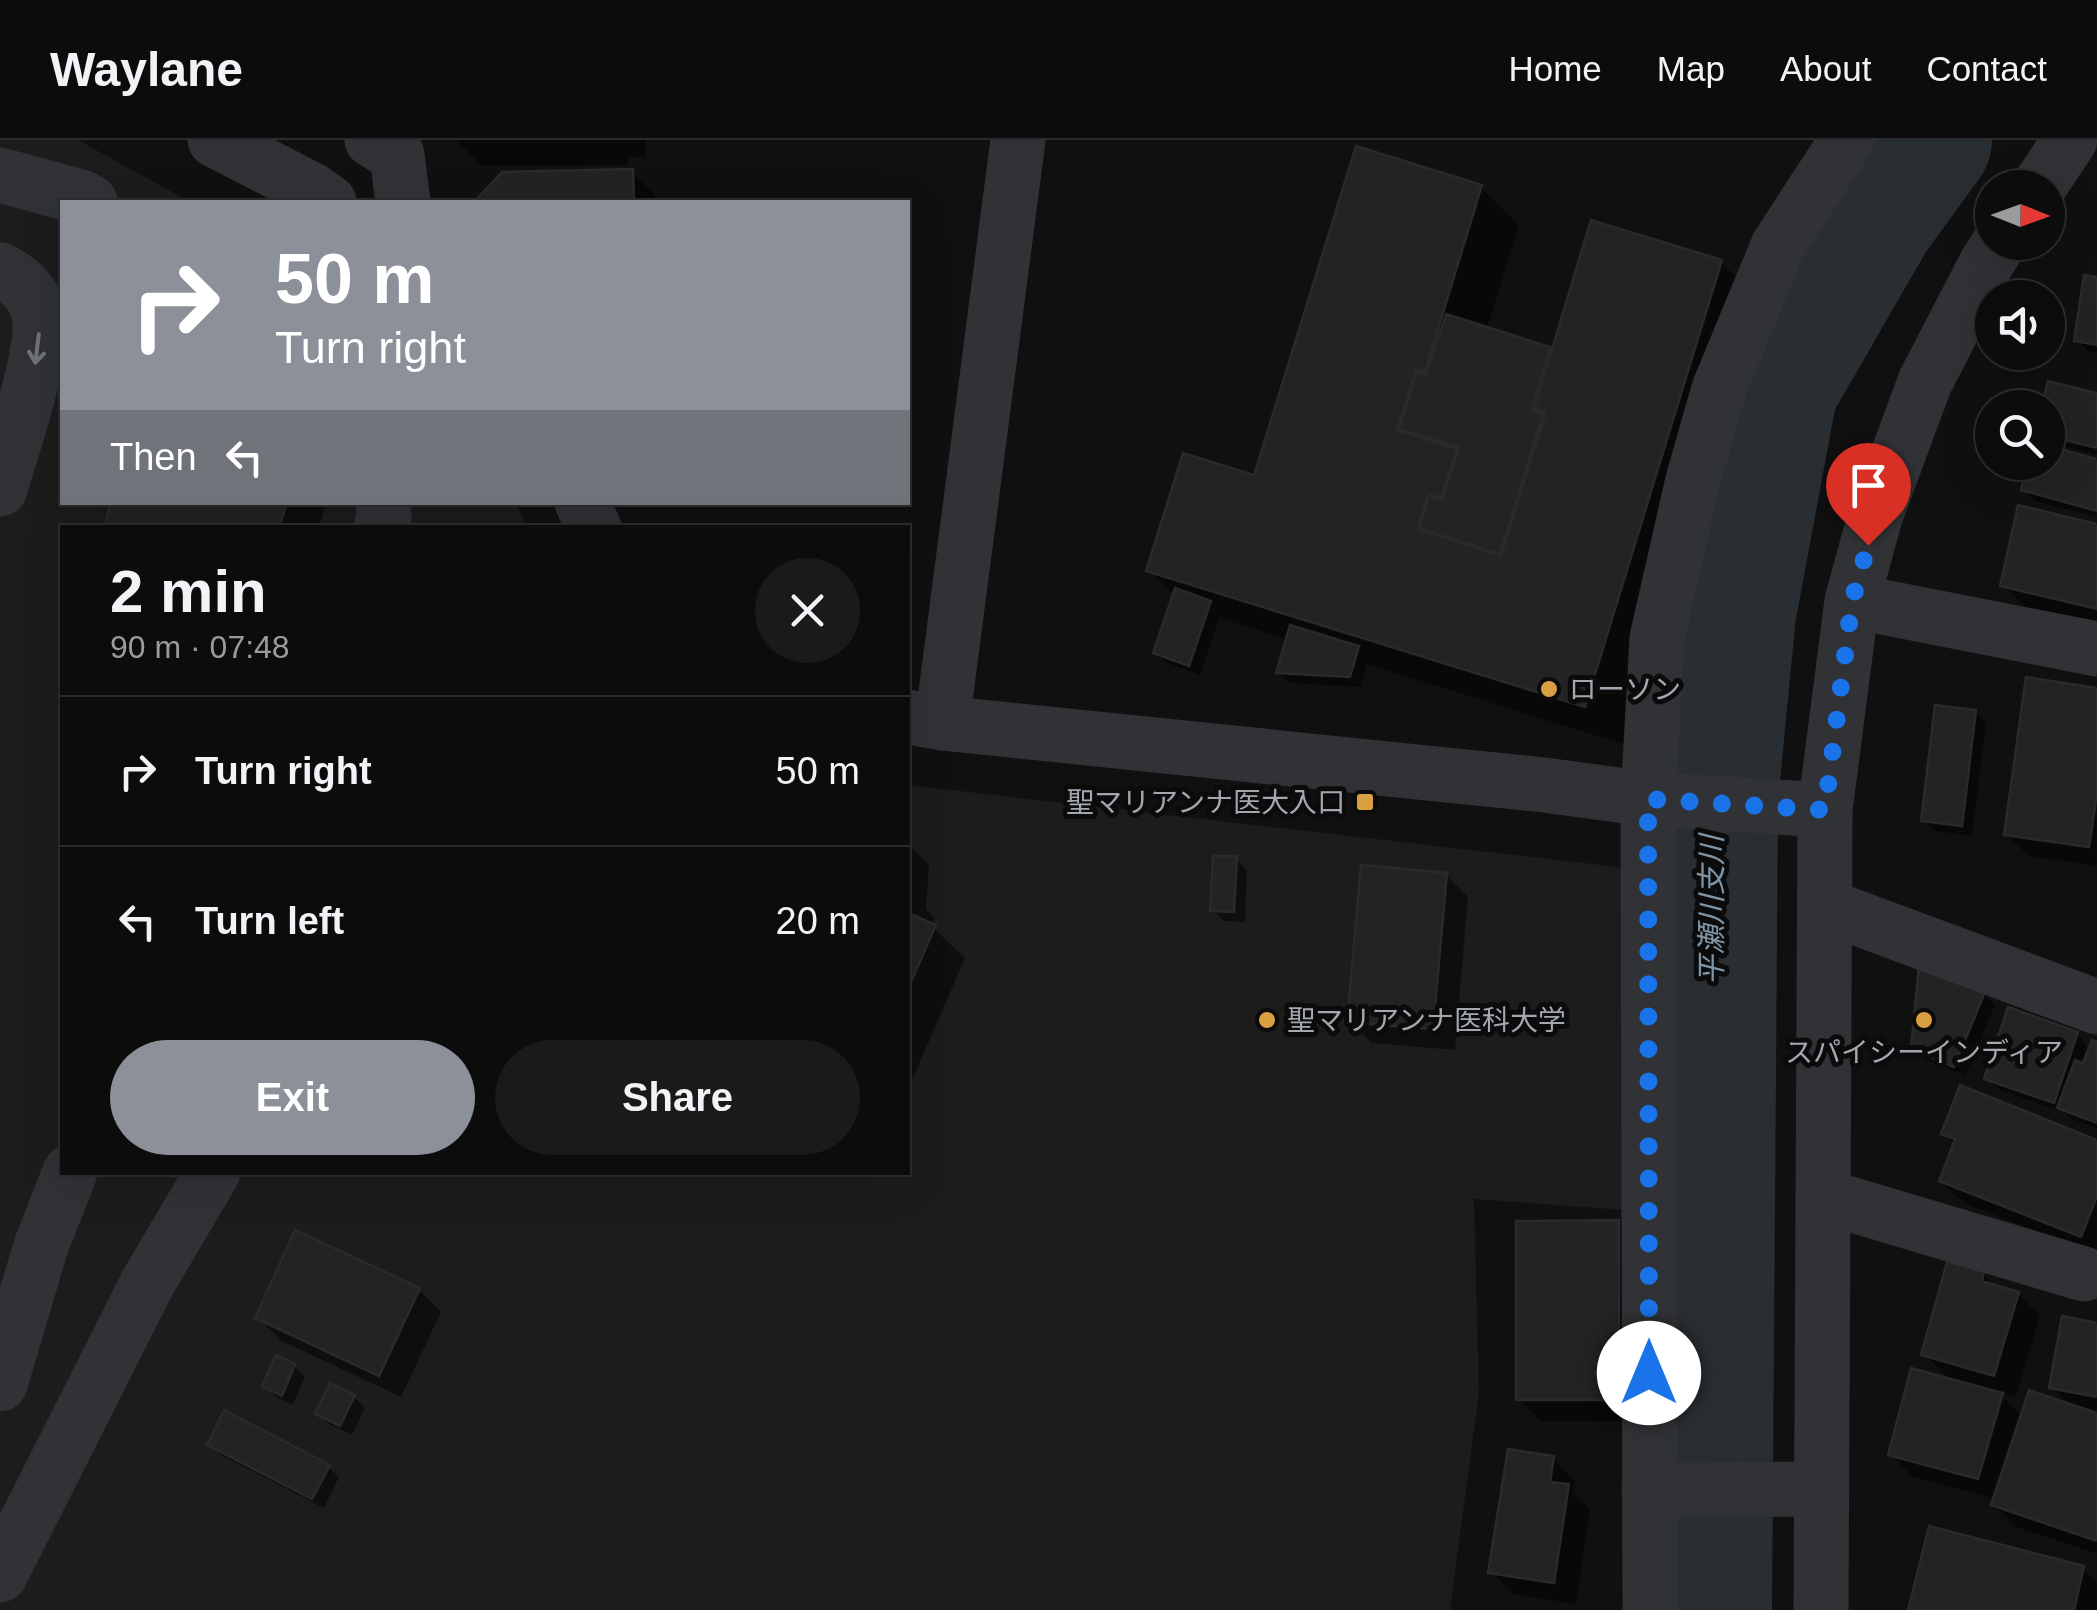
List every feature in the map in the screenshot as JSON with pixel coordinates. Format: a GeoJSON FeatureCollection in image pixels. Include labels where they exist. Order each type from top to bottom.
{"type":"FeatureCollection","features":[{"type":"Feature","properties":{"kind":"street"},"geometry":{"type":"LineString","coordinates":[[215,140],[326,200]]}},
{"type":"Feature","properties":{"kind":"street"},"geometry":{"type":"LineString","coordinates":[[372,140],[398,155],[403,200]]}},
{"type":"Feature","properties":{"kind":"street"},"geometry":{"type":"LineString","coordinates":[[1018,140],[924,720],[1666,800],[1825,810]]}},
{"type":"Feature","properties":{"kind":"street"},"geometry":{"type":"LineString","coordinates":[[1650,1610],[1662,1489],[1666,800],[1656,638],[1693,480],[1719,390],[1778,246],[1847,140]]}},
{"type":"Feature","properties":{"kind":"street"},"geometry":{"type":"LineString","coordinates":[[2050,170],[2070,140]]}},
{"type":"Feature","properties":{"kind":"street"},"geometry":{"type":"LineString","coordinates":[[0,175],[86,200]]}},
{"type":"Feature","properties":{"kind":"street"},"geometry":{"type":"LineString","coordinates":[[1820,1610],[1825,810],[1852,601],[1875,516],[1925,382],[1989,260]]}},
{"type":"Feature","properties":{"kind":"street"},"geometry":{"type":"LineString","coordinates":[[0,270],[19,279],[38,309],[40,349],[0,489]]}},
{"type":"Feature","properties":{"kind":"street"},"geometry":{"type":"LineString","coordinates":[[1852,601],[2097,649]]}},
{"type":"Feature","properties":{"kind":"street"},"geometry":{"type":"LineString","coordinates":[[1825,906],[2097,1007]]}},
{"type":"Feature","properties":{"kind":"street"},"geometry":{"type":"LineString","coordinates":[[0,1384],[41,1246],[69,1175]]}},
{"type":"Feature","properties":{"kind":"street"},"geometry":{"type":"LineString","coordinates":[[0,1575],[148,1282],[212,1175]]}},
{"type":"Feature","properties":{"kind":"street"},"geometry":{"type":"LineString","coordinates":[[1823,1196],[2084,1274]]}},
{"type":"Feature","properties":{"kind":"street"},"geometry":{"type":"LineString","coordinates":[[1662,1489],[1822,1488]]}},
{"type":"Feature","properties":{"kind":"shaded area","name":"聖マリアンナ医科大学"},"geometry":{"type":"Polygon","coordinates":[[[0,140],[78,140],[186,200],[60,200],[60,505],[516,505],[526,525],[60,525],[60,1175],[910,1175],[910,785],[1627,868],[1624,1210],[1474,1199],[1479,1393],[1450,1610],[0,1610],[0,140]]]}},
{"type":"Feature","properties":{"kind":"building"},"geometry":{"type":"Polygon","coordinates":[[[1356,146],[1482,185],[1425,372],[1416,369],[1397,430],[1457,449],[1441,498],[1428,494],[1418,529],[1501,556],[1546,412],[1534,409],[1591,220],[1722,260],[1585,707],[1146,571],[1183,453],[1254,475],[1356,146]]]}},
{"type":"Feature","properties":{"kind":"building"},"geometry":{"type":"Polygon","coordinates":[[[633,169],[634,200],[476,200],[502,172],[633,169]]]}},
{"type":"Feature","properties":{"kind":"building"},"geometry":{"type":"Polygon","coordinates":[[[2084,275],[2097,277],[2097,345],[2074,341],[2084,275]]]}},
{"type":"Feature","properties":{"kind":"building"},"geometry":{"type":"Polygon","coordinates":[[[1446,314],[1550,347],[1531,410],[1543,413],[1500,554],[1419,528],[1429,496],[1442,500],[1459,447],[1399,429],[1417,372],[1426,375],[1446,314]]]}},
{"type":"Feature","properties":{"kind":"building"},"geometry":{"type":"Polygon","coordinates":[[[2048,381],[2097,393],[2097,448],[2065,440],[2065,390],[2046,390],[2048,381]]]}},
{"type":"Feature","properties":{"kind":"building"},"geometry":{"type":"Polygon","coordinates":[[[2065,451],[2097,459],[2097,511],[2021,490],[2023,480],[2065,480],[2065,451]]]}},
{"type":"Feature","properties":{"kind":"building"},"geometry":{"type":"Polygon","coordinates":[[[110,505],[286,505],[280,525],[105,525],[110,505]]]}},
{"type":"Feature","properties":{"kind":"building"},"geometry":{"type":"Polygon","coordinates":[[[2018,505],[2097,524],[2097,609],[2000,586],[2018,505]]]}},
{"type":"Feature","properties":{"kind":"building"},"geometry":{"type":"Polygon","coordinates":[[[1175,588],[1211,601],[1189,666],[1153,653],[1175,588]]]}},
{"type":"Feature","properties":{"kind":"building"},"geometry":{"type":"Polygon","coordinates":[[[1290,625],[1359,646],[1350,677],[1276,673],[1290,625]]]}},
{"type":"Feature","properties":{"kind":"building"},"geometry":{"type":"Polygon","coordinates":[[[2026,677],[2097,688],[2097,794],[2089,847],[2004,835],[2026,677]]]}},
{"type":"Feature","properties":{"kind":"building"},"geometry":{"type":"Polygon","coordinates":[[[1935,705],[1976,710],[1962,826],[1921,821],[1935,705]]]}},
{"type":"Feature","properties":{"kind":"building"},"geometry":{"type":"Polygon","coordinates":[[[1213,856],[1237,856],[1234,912],[1210,911],[1213,856]]]}},
{"type":"Feature","properties":{"kind":"building"},"geometry":{"type":"Polygon","coordinates":[[[1361,865],[1447,873],[1433,1029],[1347,1022],[1361,865]]]}},
{"type":"Feature","properties":{"kind":"building"},"geometry":{"type":"Polygon","coordinates":[[[910,914],[936,925],[910,984],[910,914]]]}},
{"type":"Feature","properties":{"kind":"building"},"geometry":{"type":"Polygon","coordinates":[[[1919,965],[1985,992],[1954,1067],[1911,1049],[1919,965]]]}},
{"type":"Feature","properties":{"kind":"building"},"geometry":{"type":"Polygon","coordinates":[[[2008,1007],[2078,1032],[2054,1103],[1984,1079],[2008,1007]]]}},
{"type":"Feature","properties":{"kind":"building"},"geometry":{"type":"Polygon","coordinates":[[[2092,1040],[2097,1042],[2097,1123],[2057,1108],[2075,1060],[2083,1063],[2092,1040]]]}},
{"type":"Feature","properties":{"kind":"building"},"geometry":{"type":"Polygon","coordinates":[[[1960,1085],[2097,1140],[2097,1196],[2081,1237],[1939,1181],[1955,1139],[1941,1134],[1960,1085]]]}},
{"type":"Feature","properties":{"kind":"building"},"geometry":{"type":"Polygon","coordinates":[[[1619,1220],[1619,1400],[1516,1400],[1516,1221],[1619,1220]]]}},
{"type":"Feature","properties":{"kind":"building"},"geometry":{"type":"Polygon","coordinates":[[[295,1230],[420,1288],[379,1376],[255,1318],[295,1230]]]}},
{"type":"Feature","properties":{"kind":"building"},"geometry":{"type":"Polygon","coordinates":[[[1947,1262],[1984,1272],[1982,1281],[2019,1292],[1994,1376],[1921,1355],[1947,1262]]]}},
{"type":"Feature","properties":{"kind":"building"},"geometry":{"type":"Polygon","coordinates":[[[2062,1316],[2097,1323],[2097,1397],[2049,1388],[2062,1316]]]}},
{"type":"Feature","properties":{"kind":"building"},"geometry":{"type":"Polygon","coordinates":[[[276,1355],[295,1364],[282,1396],[262,1386],[276,1355]]]}},
{"type":"Feature","properties":{"kind":"building"},"geometry":{"type":"Polygon","coordinates":[[[1911,1368],[2003,1393],[1978,1479],[1888,1455],[1911,1368]]]}},
{"type":"Feature","properties":{"kind":"building"},"geometry":{"type":"Polygon","coordinates":[[[330,1383],[355,1395],[340,1426],[315,1414],[330,1383]]]}},
{"type":"Feature","properties":{"kind":"building"},"geometry":{"type":"Polygon","coordinates":[[[2029,1390],[2097,1413],[2097,1541],[1991,1505],[2029,1390]]]}},
{"type":"Feature","properties":{"kind":"building"},"geometry":{"type":"Polygon","coordinates":[[[224,1410],[330,1465],[312,1499],[207,1445],[224,1410]]]}},
{"type":"Feature","properties":{"kind":"building"},"geometry":{"type":"Polygon","coordinates":[[[1508,1449],[1554,1456],[1550,1482],[1569,1484],[1554,1583],[1488,1573],[1508,1449]]]}},
{"type":"Feature","properties":{"kind":"building"},"geometry":{"type":"Polygon","coordinates":[[[1929,1526],[2084,1566],[2074,1610],[1908,1610],[1929,1526]]]}},
{"type":"Feature","properties":{"kind":"waterway","name":"平瀬川支川"},"geometry":{"type":"LineString","coordinates":[[1707,1610],[1713,799],[1731,613],[1773,387],[1871,217],[1927,140]]}},
{"type":"Feature","properties":{"kind":"place","name":"ローソン"},"geometry":{"type":"Point","coordinates":[1549,689]}},
{"type":"Feature","properties":{"kind":"place","name":"聖マリアンナ医大入口"},"geometry":{"type":"Point","coordinates":[1365,802]}},
{"type":"Feature","properties":{"kind":"place","name":"聖マリアンナ医科大学"},"geometry":{"type":"Point","coordinates":[1267,1020]}},
{"type":"Feature","properties":{"kind":"place","name":"スパイシーインディア"},"geometry":{"type":"Point","coordinates":[1924,1020]}},
{"type":"Feature","properties":{"kind":"route"},"geometry":{"type":"LineString","coordinates":[[1649,1373],[1648,799],[1825,810],[1852,601],[1868,545]]}}]}
